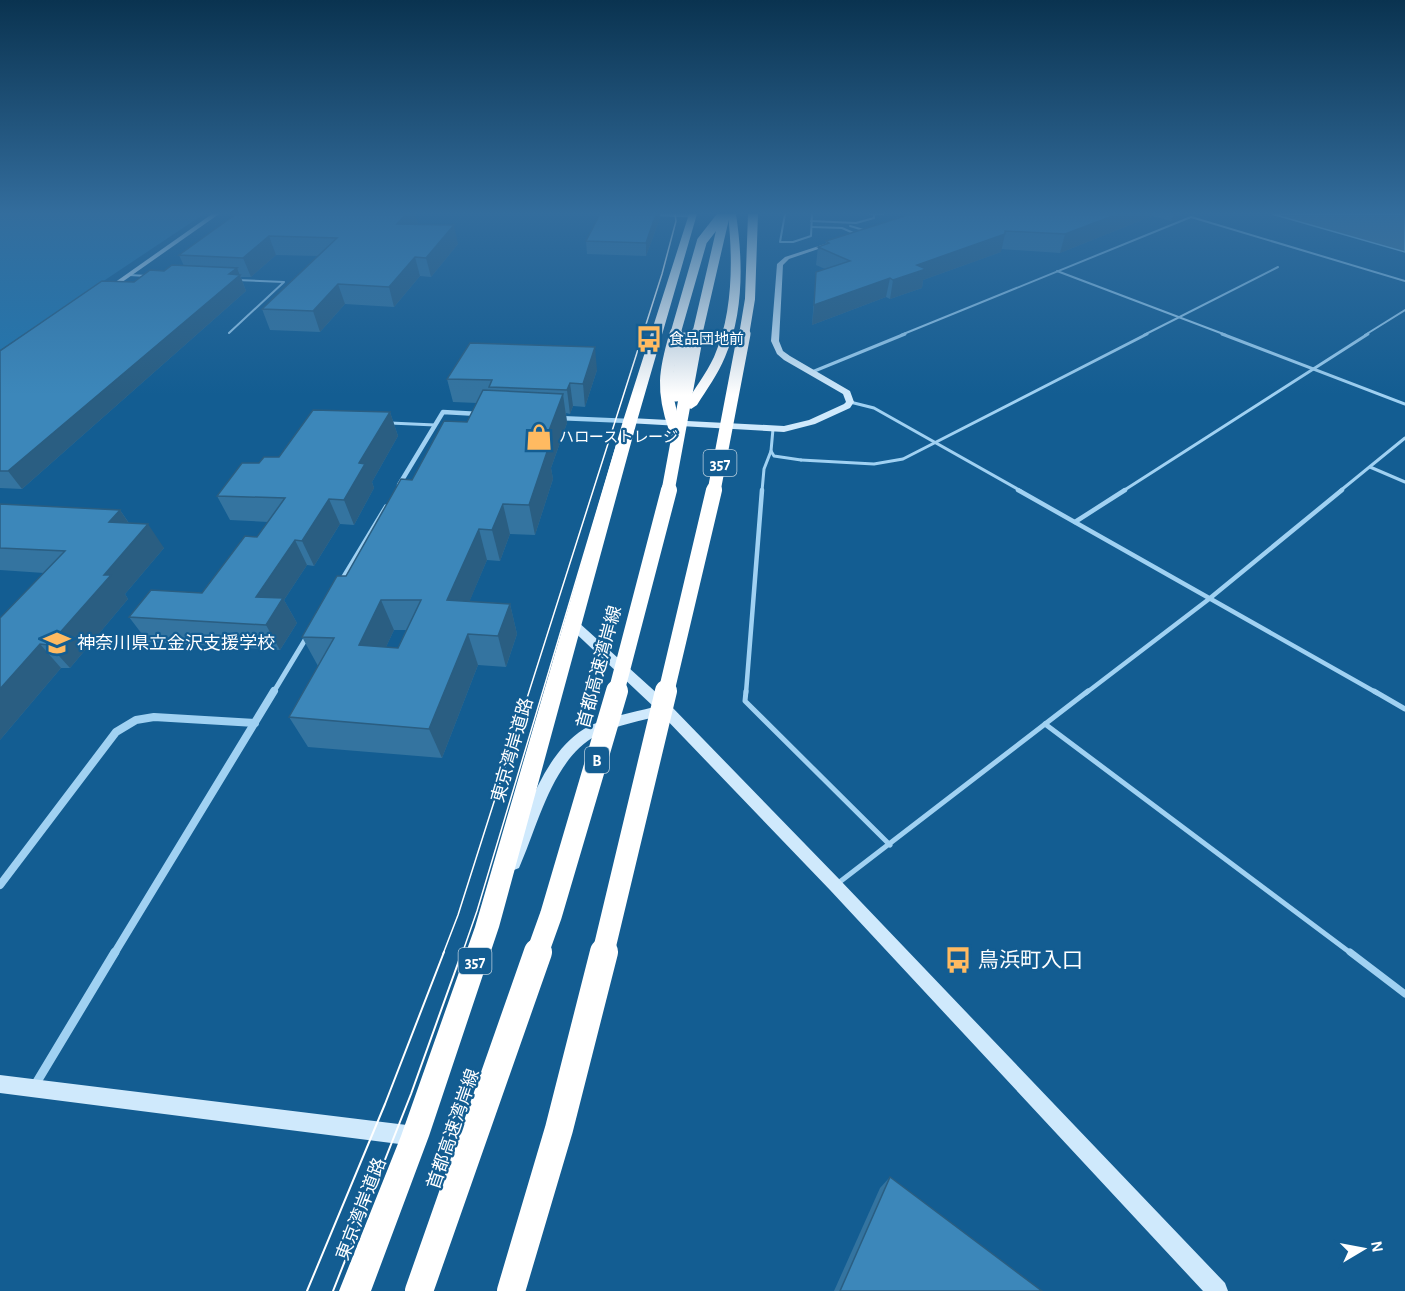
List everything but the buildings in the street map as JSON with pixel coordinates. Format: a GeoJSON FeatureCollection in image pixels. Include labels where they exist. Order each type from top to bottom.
{"type":"FeatureCollection","features":[{"type":"Feature","properties":{"kind":"highway","name":"東京湾岸道路"},"geometry":{"type":"LineString","coordinates":[[355,1291],[415,1136],[487,927],[630,421],[675,274]]}},
{"type":"Feature","properties":{"kind":"highway"},"geometry":{"type":"LineString","coordinates":[[677,454],[675,428],[679,368],[699,274]]}},
{"type":"Feature","properties":{"kind":"highway","name":"首都高速湾岸線"},"geometry":{"type":"LineString","coordinates":[[419,1291],[550,915],[611,713],[677,454],[703,303],[711,274]]}},
{"type":"Feature","properties":{"kind":"highway"},"geometry":{"type":"LineString","coordinates":[[672,476],[705,352],[718,274]]}},
{"type":"Feature","properties":{"kind":"highway"},"geometry":{"type":"LineString","coordinates":[[691,405],[723,350],[732,304],[734,274]]}},
{"type":"Feature","properties":{"kind":"highway","name":"357"},"geometry":{"type":"LineString","coordinates":[[519,1291],[560,1142],[665,709],[728,427],[749,299],[750,274]]}},
{"type":"Feature","properties":{"kind":"highway"},"geometry":{"type":"LineString","coordinates":[[511,1291],[571,1084],[713,494],[738,372],[750,299],[751,274]]}},
{"type":"Feature","properties":{"kind":"street"},"geometry":{"type":"LineString","coordinates":[[546,417],[773,429],[802,426],[842,409],[850,402],[847,393],[787,358],[777,347],[779,274]]}},
{"type":"Feature","properties":{"kind":"street"},"geometry":{"type":"LineString","coordinates":[[100,295],[129,275]]}},
{"type":"Feature","properties":{"kind":"street"},"geometry":{"type":"LineString","coordinates":[[393,494],[443,412],[489,414]]}},
{"type":"Feature","properties":{"kind":"street"},"geometry":{"type":"LineString","coordinates":[[333,594],[387,504]]}},
{"type":"Feature","properties":{"kind":"street"},"geometry":{"type":"LineString","coordinates":[[34,1088],[315,624]]}},
{"type":"Feature","properties":{"kind":"street"},"geometry":{"type":"LineString","coordinates":[[573,624],[665,709],[835,885],[1217,1291]]}},
{"type":"Feature","properties":{"kind":"street"},"geometry":{"type":"LineString","coordinates":[[487,927],[548,784],[566,752],[590,733],[665,709]]}},
{"type":"Feature","properties":{"kind":"street"},"geometry":{"type":"LineString","coordinates":[[0,885],[116,732],[136,720],[154,717],[255,723]]}},
{"type":"Feature","properties":{"kind":"street"},"geometry":{"type":"LineString","coordinates":[[0,1084],[415,1136]]}},
{"type":"Feature","properties":{"kind":"lane"},"geometry":{"type":"LineString","coordinates":[[812,372],[1047,274]]}},
{"type":"Feature","properties":{"kind":"lane"},"geometry":{"type":"LineString","coordinates":[[1068,274],[1405,404]]}},
{"type":"Feature","properties":{"kind":"lane"},"geometry":{"type":"LineString","coordinates":[[771,451],[777,458],[867,464],[882,464],[903,459],[1264,274]]}},
{"type":"Feature","properties":{"kind":"lane"},"geometry":{"type":"LineString","coordinates":[[1382,274],[1405,281]]}},
{"type":"Feature","properties":{"kind":"lane"},"geometry":{"type":"LineString","coordinates":[[129,275],[151,276]]}},
{"type":"Feature","properties":{"kind":"lane"},"geometry":{"type":"LineString","coordinates":[[227,280],[284,282],[229,333]]}},
{"type":"Feature","properties":{"kind":"lane"},"geometry":{"type":"LineString","coordinates":[[1075,522],[1405,310]]}},
{"type":"Feature","properties":{"kind":"lane"},"geometry":{"type":"LineString","coordinates":[[850,402],[874,408],[1405,709]]}},
{"type":"Feature","properties":{"kind":"lane"},"geometry":{"type":"LineString","coordinates":[[388,423],[435,425]]}},
{"type":"Feature","properties":{"kind":"lane"},"geometry":{"type":"LineString","coordinates":[[773,429],[771,451],[764,469],[745,701],[890,844]]}},
{"type":"Feature","properties":{"kind":"lane"},"geometry":{"type":"LineString","coordinates":[[835,885],[1209,599],[1405,438]]}},
{"type":"Feature","properties":{"kind":"lane"},"geometry":{"type":"LineString","coordinates":[[1370,467],[1405,482]]}},
{"type":"Feature","properties":{"kind":"lane"},"geometry":{"type":"LineString","coordinates":[[1045,724],[1405,994]]}},
{"type":"Feature","properties":{"kind":"shaded area"},"geometry":{"type":"Polygon","coordinates":[[[0,274],[114,274],[0,350],[0,274]]]}},
{"type":"Feature","properties":{"kind":"tram line"},"geometry":{"type":"LineString","coordinates":[[443,954],[458,915],[662,274]]}},
{"type":"Feature","properties":{"kind":"tram line"},"geometry":{"type":"LineString","coordinates":[[462,954],[477,911],[617,444]]}},
{"type":"Feature","properties":{"kind":"tram line"},"geometry":{"type":"LineString","coordinates":[[307,1291],[385,1104],[444,952]]}},
{"type":"Feature","properties":{"kind":"tram line"},"geometry":{"type":"LineString","coordinates":[[333,1291],[411,1094],[462,952]]}},
{"type":"Feature","properties":{"kind":"place","name":"食品団地前"},"geometry":{"type":"Point","coordinates":[649,339]}},
{"type":"Feature","properties":{"kind":"place","name":"ハローストレージ"},"geometry":{"type":"Point","coordinates":[539,437]}},
{"type":"Feature","properties":{"kind":"place","name":"神奈川県立金沢支援学校"},"geometry":{"type":"Point","coordinates":[57,643]}},
{"type":"Feature","properties":{"kind":"place","name":"鳥浜町入口"},"geometry":{"type":"Point","coordinates":[958,960]}}]}
